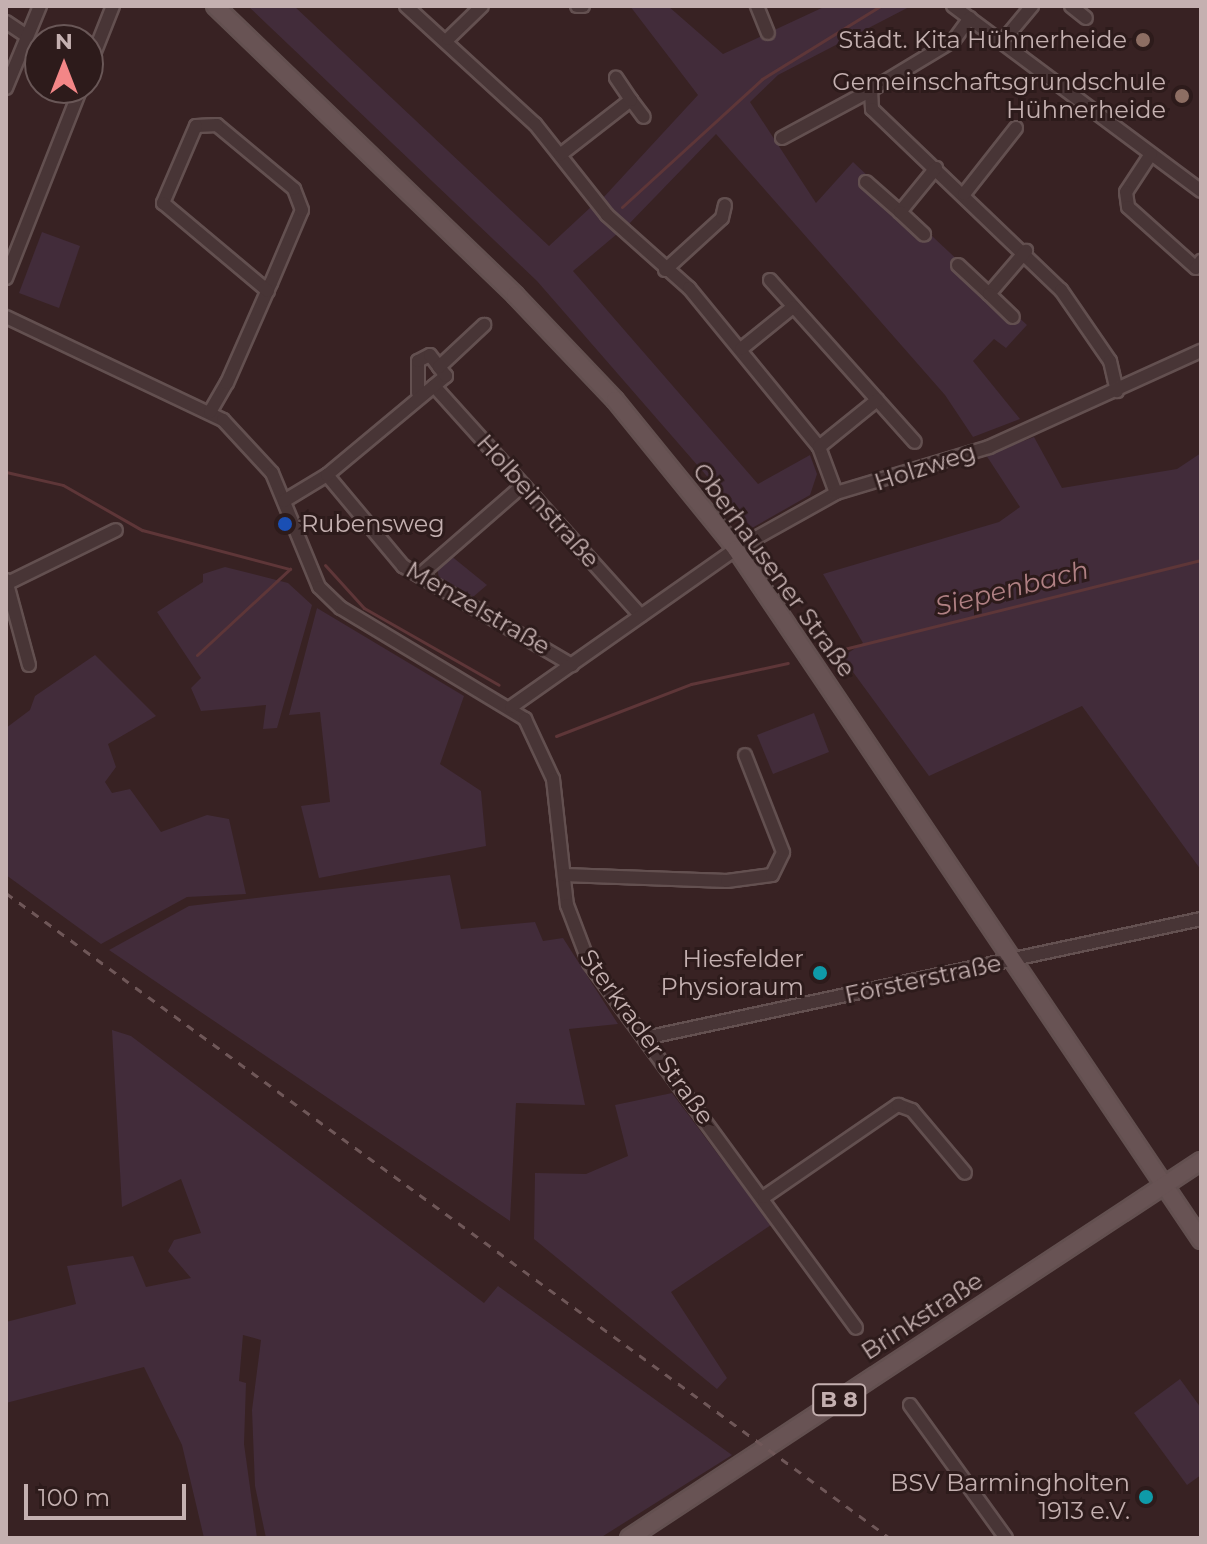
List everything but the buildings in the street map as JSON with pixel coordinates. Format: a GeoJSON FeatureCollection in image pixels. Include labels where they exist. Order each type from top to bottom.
{"type":"FeatureCollection","features":[{"type":"Feature","properties":{"kind":"main road","name":"Oberhausener Straße"},"geometry":{"type":"LineString","coordinates":[[215,6],[515,295],[615,400],[736,549],[1201,1240]]}},
{"type":"Feature","properties":{"kind":"main road","name":"Brinkstraße"},"geometry":{"type":"LineString","coordinates":[[629,1538],[1201,1161]]}},
{"type":"Feature","properties":{"kind":"street"},"geometry":{"type":"LineString","coordinates":[[406,6],[448,39],[560,155],[620,227],[741,349],[819,447],[836,493]]}},
{"type":"Feature","properties":{"kind":"street"},"geometry":{"type":"LineString","coordinates":[[448,39],[482,6]]}},
{"type":"Feature","properties":{"kind":"street"},"geometry":{"type":"LineString","coordinates":[[577,6],[583,6]]}},
{"type":"Feature","properties":{"kind":"street"},"geometry":{"type":"LineString","coordinates":[[757,6],[768,33]]}},
{"type":"Feature","properties":{"kind":"street"},"geometry":{"type":"LineString","coordinates":[[953,6],[1201,191]]}},
{"type":"Feature","properties":{"kind":"street"},"geometry":{"type":"LineString","coordinates":[[1002,42],[1032,6]]}},
{"type":"Feature","properties":{"kind":"street"},"geometry":{"type":"LineString","coordinates":[[1071,6],[1086,18]]}},
{"type":"Feature","properties":{"kind":"street"},"geometry":{"type":"LineString","coordinates":[[104,29],[113,7]]}},
{"type":"Feature","properties":{"kind":"street"},"geometry":{"type":"LineString","coordinates":[[782,138],[954,40],[970,18]]}},
{"type":"Feature","properties":{"kind":"street"},"geometry":{"type":"LineString","coordinates":[[6,22],[24,34]]}},
{"type":"Feature","properties":{"kind":"street"},"geometry":{"type":"LineString","coordinates":[[6,88],[24,43]]}},
{"type":"Feature","properties":{"kind":"street"},"geometry":{"type":"LineString","coordinates":[[616,78],[644,117]]}},
{"type":"Feature","properties":{"kind":"street"},"geometry":{"type":"LineString","coordinates":[[871,90],[872,109],[1026,251],[1110,361],[1117,391]]}},
{"type":"Feature","properties":{"kind":"street"},"geometry":{"type":"LineString","coordinates":[[560,155],[631,100]]}},
{"type":"Feature","properties":{"kind":"street"},"geometry":{"type":"LineString","coordinates":[[6,278],[75,104]]}},
{"type":"Feature","properties":{"kind":"street"},"geometry":{"type":"LineString","coordinates":[[210,412],[268,291],[302,210],[301,198],[217,125],[196,126],[163,203],[268,291]]}},
{"type":"Feature","properties":{"kind":"street"},"geometry":{"type":"LineString","coordinates":[[964,194],[1016,128]]}},
{"type":"Feature","properties":{"kind":"street"},"geometry":{"type":"LineString","coordinates":[[1151,154],[1124,198],[1199,268]]}},
{"type":"Feature","properties":{"kind":"street"},"geometry":{"type":"LineString","coordinates":[[900,212],[936,168]]}},
{"type":"Feature","properties":{"kind":"street"},"geometry":{"type":"LineString","coordinates":[[866,182],[924,234]]}},
{"type":"Feature","properties":{"kind":"street"},"geometry":{"type":"LineString","coordinates":[[665,270],[722,218],[725,205]]}},
{"type":"Feature","properties":{"kind":"street"},"geometry":{"type":"LineString","coordinates":[[989,294],[1026,251]]}},
{"type":"Feature","properties":{"kind":"street"},"geometry":{"type":"LineString","coordinates":[[958,265],[1013,317]]}},
{"type":"Feature","properties":{"kind":"street"},"geometry":{"type":"LineString","coordinates":[[770,280],[915,442]]}},
{"type":"Feature","properties":{"kind":"street"},"geometry":{"type":"LineString","coordinates":[[741,349],[793,307]]}},
{"type":"Feature","properties":{"kind":"street","name":"Sterkrader Straße"},"geometry":{"type":"LineString","coordinates":[[6,317],[210,412],[246,439],[284,501],[313,576],[341,608],[511,707],[547,758],[564,875],[589,963],[764,1197],[856,1328]]}},
{"type":"Feature","properties":{"kind":"street"},"geometry":{"type":"LineString","coordinates":[[439,367],[484,325]]}},
{"type":"Feature","properties":{"kind":"street","name":"Holzweg"},"geometry":{"type":"LineString","coordinates":[[511,707],[736,549],[836,493],[989,447],[1201,351]]}},
{"type":"Feature","properties":{"kind":"street"},"geometry":{"type":"LineString","coordinates":[[284,501],[327,475],[418,393],[446,376],[430,355],[418,361],[418,393]]}},
{"type":"Feature","properties":{"kind":"street","name":"Holbeinstraße"},"geometry":{"type":"LineString","coordinates":[[434,386],[641,616]]}},
{"type":"Feature","properties":{"kind":"street"},"geometry":{"type":"LineString","coordinates":[[819,447],[877,400]]}},
{"type":"Feature","properties":{"kind":"street","name":"Menzelstraße"},"geometry":{"type":"LineString","coordinates":[[327,475],[386,552],[572,665]]}},
{"type":"Feature","properties":{"kind":"street"},"geometry":{"type":"LineString","coordinates":[[420,575],[523,485]]}},
{"type":"Feature","properties":{"kind":"street"},"geometry":{"type":"LineString","coordinates":[[29,665],[8,590],[116,530]]}},
{"type":"Feature","properties":{"kind":"street"},"geometry":{"type":"LineString","coordinates":[[564,875],[727,881],[772,875],[783,852],[745,755]]}},
{"type":"Feature","properties":{"kind":"street","name":"Försterstraße"},"geometry":{"type":"LineString","coordinates":[[645,1038],[1201,919]]}},
{"type":"Feature","properties":{"kind":"street"},"geometry":{"type":"LineString","coordinates":[[764,1197],[898,1105],[912,1110],[965,1173]]}},
{"type":"Feature","properties":{"kind":"street"},"geometry":{"type":"LineString","coordinates":[[910,1405],[1006,1538]]}},
{"type":"Feature","properties":{"kind":"shaded area"},"geometry":{"type":"Polygon","coordinates":[[[248,6],[294,6],[549,246],[592,206],[617,234],[573,271],[758,484],[810,455],[817,474],[810,495],[752,528],[537,281],[248,6]]]}},
{"type":"Feature","properties":{"kind":"shaded area"},"geometry":{"type":"Polygon","coordinates":[[[630,6],[668,6],[723,54],[826,6],[911,6],[778,75],[750,102],[816,203],[853,162],[1027,325],[1006,348],[994,339],[973,361],[1020,419],[973,437],[945,395],[716,134],[627,226],[613,212],[602,199],[698,95],[630,6]]]}},
{"type":"Feature","properties":{"kind":"shaded area"},"geometry":{"type":"Polygon","coordinates":[[[42,232],[80,246],[59,308],[19,293],[42,232]]]}},
{"type":"Feature","properties":{"kind":"shaded area"},"geometry":{"type":"Polygon","coordinates":[[[1034,437],[1062,488],[1177,469],[1201,453],[1201,870],[1082,706],[929,776],[842,657],[863,643],[823,574],[999,522],[1020,507],[986,455],[1034,437]]]}},
{"type":"Feature","properties":{"kind":"shaded area"},"geometry":{"type":"Polygon","coordinates":[[[450,555],[487,585],[473,597],[439,578],[437,567],[450,555]]]}},
{"type":"Feature","properties":{"kind":"shaded area"},"geometry":{"type":"Polygon","coordinates":[[[225,567],[288,583],[312,605],[277,728],[263,729],[266,705],[201,711],[191,688],[201,678],[157,612],[203,582],[203,574],[225,567]]]}},
{"type":"Feature","properties":{"kind":"shaded area"},"geometry":{"type":"Polygon","coordinates":[[[317,608],[464,696],[440,764],[481,791],[486,846],[319,878],[301,806],[330,802],[320,712],[289,715],[317,608]]]}},
{"type":"Feature","properties":{"kind":"shaded area"},"geometry":{"type":"Polygon","coordinates":[[[95,655],[156,716],[108,744],[116,767],[105,782],[112,793],[130,789],[161,832],[207,815],[229,819],[246,894],[187,897],[101,944],[6,875],[6,728],[30,710],[35,696],[95,655]]]}},
{"type":"Feature","properties":{"kind":"shaded area"},"geometry":{"type":"Polygon","coordinates":[[[814,713],[829,752],[773,774],[757,735],[814,713]]]}},
{"type":"Feature","properties":{"kind":"shaded area"},"geometry":{"type":"Polygon","coordinates":[[[450,875],[461,929],[535,922],[543,941],[563,938],[618,1024],[569,1029],[585,1105],[516,1103],[510,1221],[109,950],[189,906],[450,875]]]}},
{"type":"Feature","properties":{"kind":"shaded area"},"geometry":{"type":"Polygon","coordinates":[[[112,1030],[131,1036],[484,1303],[498,1286],[732,1455],[600,1538],[266,1538],[255,1486],[252,1410],[261,1340],[243,1335],[239,1381],[246,1383],[244,1444],[257,1538],[204,1538],[182,1445],[144,1367],[6,1403],[6,1322],[76,1304],[67,1266],[133,1256],[146,1287],[191,1278],[168,1251],[174,1240],[201,1233],[181,1179],[122,1207],[112,1030]]]}},
{"type":"Feature","properties":{"kind":"shaded area"},"geometry":{"type":"Polygon","coordinates":[[[672,1093],[771,1225],[671,1292],[727,1378],[717,1389],[534,1239],[535,1173],[586,1174],[628,1156],[615,1105],[672,1093]]]}},
{"type":"Feature","properties":{"kind":"shaded area"},"geometry":{"type":"Polygon","coordinates":[[[1180,1379],[1201,1408],[1201,1475],[1187,1485],[1134,1413],[1180,1379]]]}},
{"type":"Feature","properties":{"kind":"waterway"},"geometry":{"type":"LineString","coordinates":[[622,207],[762,79],[880,6]]}},
{"type":"Feature","properties":{"kind":"waterway","name":"Siepenbach"},"geometry":{"type":"LineString","coordinates":[[6,472],[63,485],[142,530],[290,569]]}},
{"type":"Feature","properties":{"kind":"waterway","name":"Siepenbach"},"geometry":{"type":"LineString","coordinates":[[832,652],[1201,560]]}},
{"type":"Feature","properties":{"kind":"waterway","name":"Siepenbach"},"geometry":{"type":"LineString","coordinates":[[325,565],[364,608],[499,685]]}},
{"type":"Feature","properties":{"kind":"waterway"},"geometry":{"type":"LineString","coordinates":[[197,655],[290,569]]}},
{"type":"Feature","properties":{"kind":"waterway","name":"Siepenbach"},"geometry":{"type":"LineString","coordinates":[[556,736],[691,684],[788,663]]}},
{"type":"Feature","properties":{"kind":"railway"},"geometry":{"type":"LineString","coordinates":[[6,893],[890,1538]]}},
{"type":"Feature","properties":{"kind":"place","name":"Städt. Kita Hühnerheide"},"geometry":{"type":"Point","coordinates":[1143,40]}},
{"type":"Feature","properties":{"kind":"place","name":"Gemeinschaftsgrundschule Hühnerheide"},"geometry":{"type":"Point","coordinates":[1182,96]}},
{"type":"Feature","properties":{"kind":"place","name":"Rubensweg"},"geometry":{"type":"Point","coordinates":[285,524]}},
{"type":"Feature","properties":{"kind":"place","name":"Hiesfelder Physioraum"},"geometry":{"type":"Point","coordinates":[820,973]}},
{"type":"Feature","properties":{"kind":"place","name":"BSV Barmingholten 1913 e.V."},"geometry":{"type":"Point","coordinates":[1146,1497]}}]}
